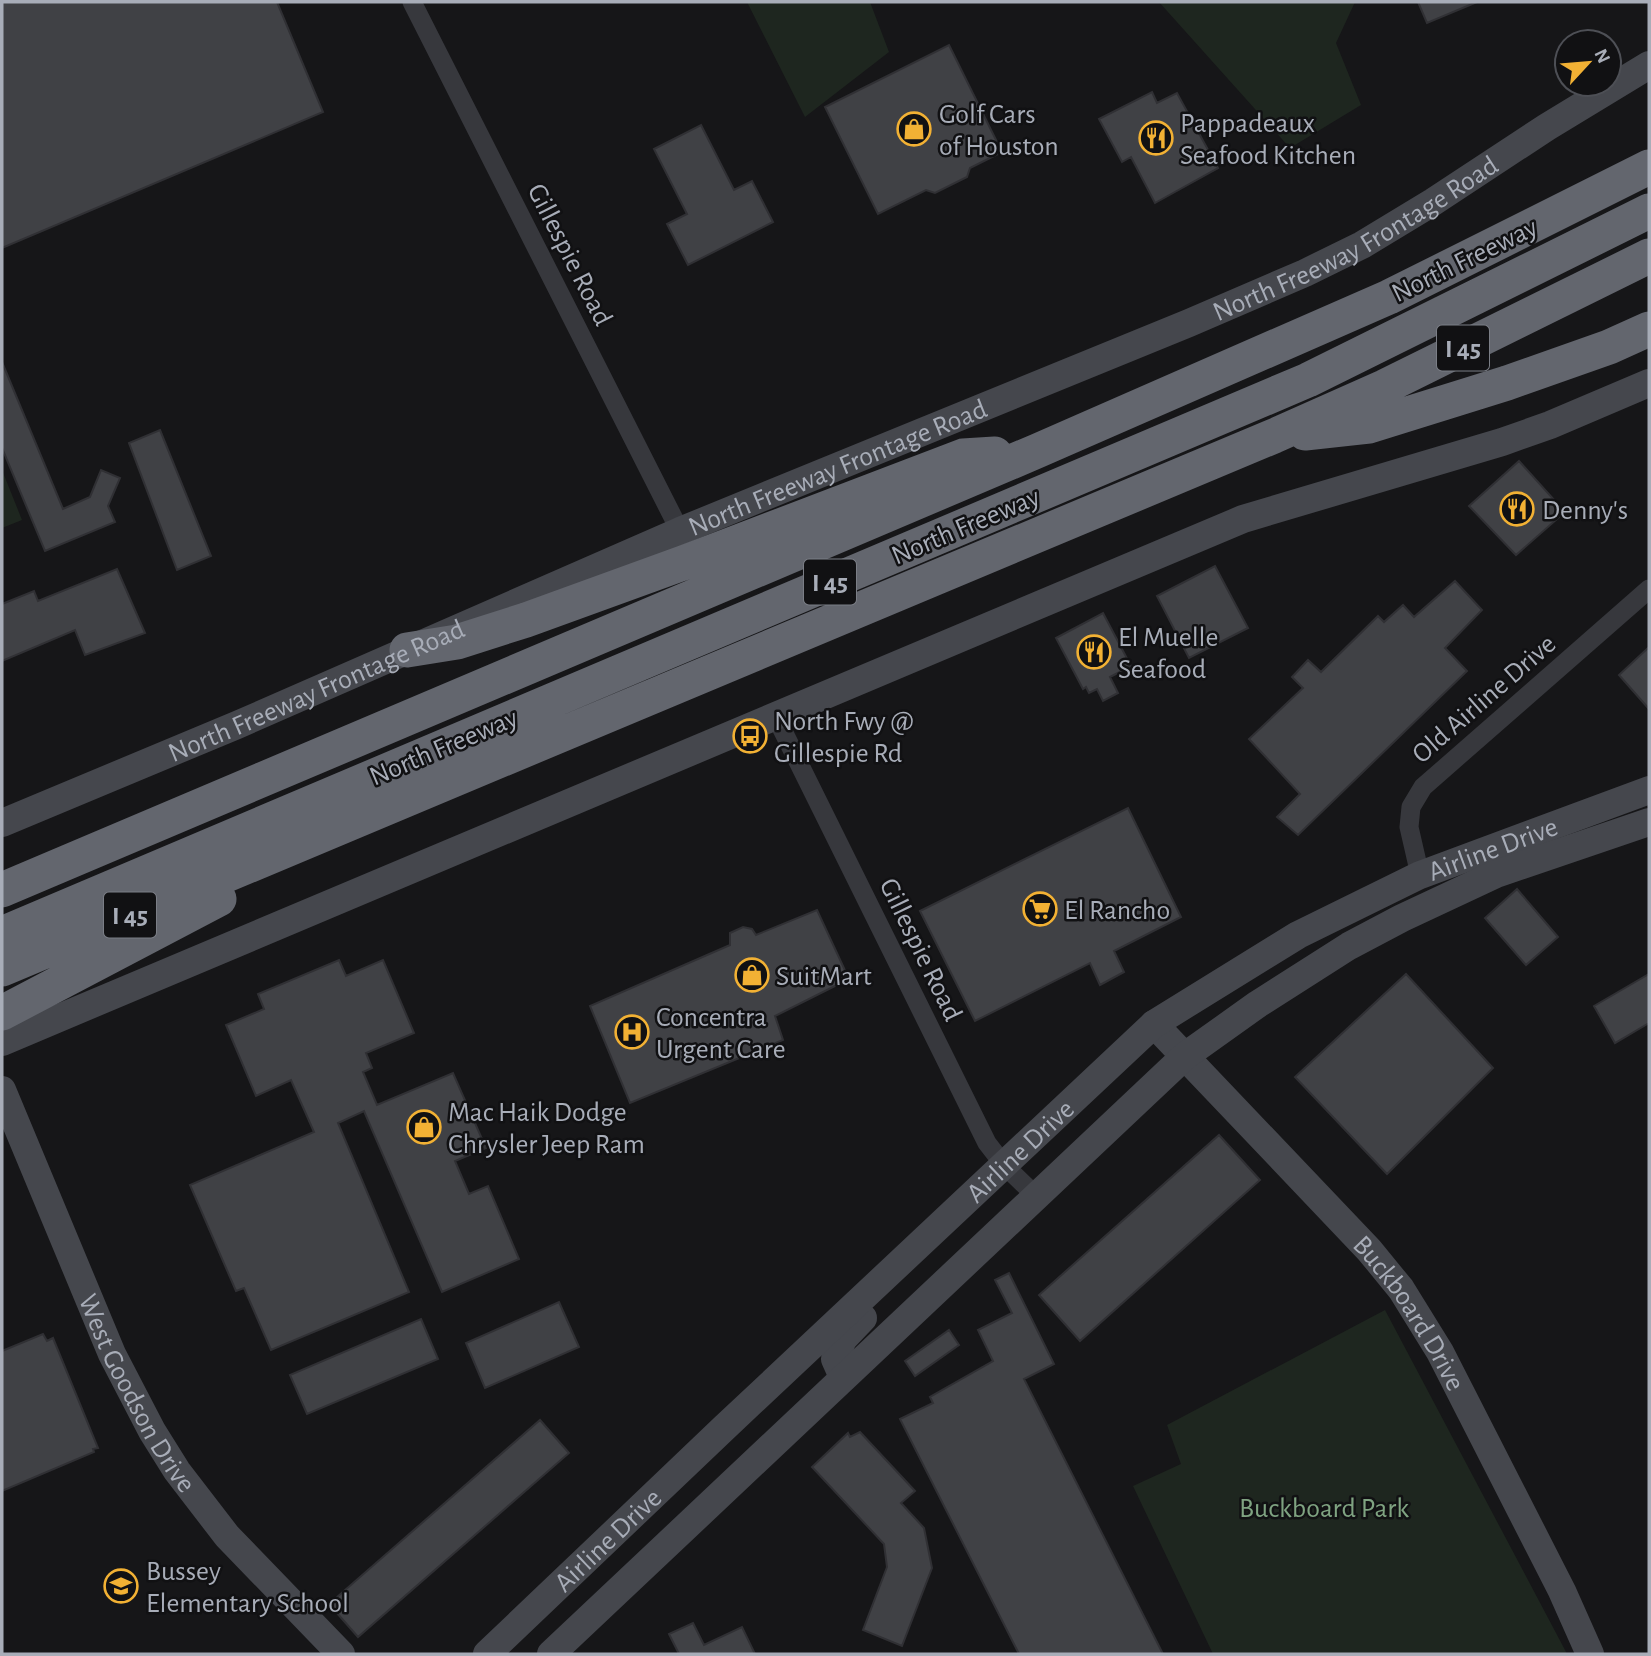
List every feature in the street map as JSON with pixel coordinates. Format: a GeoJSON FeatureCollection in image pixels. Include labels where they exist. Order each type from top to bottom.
{"type":"FeatureCollection","features":[{"type":"Feature","properties":{"kind":"highway","name":"North Freeway"},"geometry":{"type":"LineString","coordinates":[[2,890],[1037,451],[1389,297],[1649,167]]}},
{"type":"Feature","properties":{"kind":"highway","name":"North Freeway"},"geometry":{"type":"LineString","coordinates":[[2,934],[1308,380],[1649,211]]}},
{"type":"Feature","properties":{"kind":"highway","name":"North Freeway"},"geometry":{"type":"LineString","coordinates":[[2,969],[1274,436],[1384,387],[1649,256]]}},
{"type":"Feature","properties":{"kind":"highway"},"geometry":{"type":"LineString","coordinates":[[1274,436],[1368,426],[1507,383],[1609,347],[1649,329]]}},
{"type":"Feature","properties":{"kind":"highway"},"geometry":{"type":"LineString","coordinates":[[407,650],[457,642],[526,620],[964,456],[1037,451]]}},
{"type":"Feature","properties":{"kind":"highway"},"geometry":{"type":"LineString","coordinates":[[2,1013],[217,900],[258,861]]}},
{"type":"Feature","properties":{"kind":"main road","name":"North Freeway Frontage Road"},"geometry":{"type":"LineString","coordinates":[[2,823],[680,531],[1305,273],[1362,245],[1649,65]]}},
{"type":"Feature","properties":{"kind":"main road"},"geometry":{"type":"LineString","coordinates":[[2,1042],[1243,519],[1502,442],[1649,383]]}},
{"type":"Feature","properties":{"kind":"main road","name":"Airline Drive"},"geometry":{"type":"LineString","coordinates":[[487,1654],[1154,1024],[1297,935],[1420,875],[1649,790]]}},
{"type":"Feature","properties":{"kind":"main road","name":"Airline Drive"},"geometry":{"type":"LineString","coordinates":[[551,1654],[1185,1056],[1315,967],[1402,918],[1496,874],[1649,822]]}},
{"type":"Feature","properties":{"kind":"main road"},"geometry":{"type":"LineString","coordinates":[[1402,918],[1425,888],[1420,875]]}},
{"type":"Feature","properties":{"kind":"main road","name":"Buckboard Drive"},"geometry":{"type":"LineString","coordinates":[[1154,1024],[1369,1250],[1401,1289],[1440,1352],[1562,1591],[1590,1654]]}},
{"type":"Feature","properties":{"kind":"main road","name":"West Goodson Drive"},"geometry":{"type":"LineString","coordinates":[[2,1090],[112,1354],[152,1431],[177,1471],[227,1536],[341,1654]]}},
{"type":"Feature","properties":{"kind":"main road"},"geometry":{"type":"LineString","coordinates":[[844,1377],[835,1359],[842,1339],[866,1314],[869,1292]]}},
{"type":"Feature","properties":{"kind":"main road"},"geometry":{"type":"LineString","coordinates":[[725,1427],[757,1458]]}},
{"type":"Feature","properties":{"kind":"street","name":"Gillespie Road"},"geometry":{"type":"LineString","coordinates":[[412,2],[680,531]]}},
{"type":"Feature","properties":{"kind":"street","name":"Old Airline Drive"},"geometry":{"type":"LineString","coordinates":[[1420,875],[1409,827],[1412,807],[1423,787],[1649,589]]}},
{"type":"Feature","properties":{"kind":"street","name":"Gillespie Road"},"geometry":{"type":"LineString","coordinates":[[775,715],[987,1143],[1004,1165],[1036,1196]]}},
{"type":"Feature","properties":{"kind":"green space"},"geometry":{"type":"Polygon","coordinates":[[[747,2],[870,2],[889,52],[805,117],[747,2]]]}},
{"type":"Feature","properties":{"kind":"green space"},"geometry":{"type":"Polygon","coordinates":[[[1159,2],[1355,2],[1336,43],[1361,105],[1290,148],[1159,2]]]}},
{"type":"Feature","properties":{"kind":"green space"},"geometry":{"type":"Polygon","coordinates":[[[2,470],[22,520],[2,528],[2,470]]]}},
{"type":"Feature","properties":{"kind":"green space","name":"Buckboard Park"},"geometry":{"type":"Polygon","coordinates":[[[1385,1310],[1567,1654],[1213,1654],[1133,1486],[1181,1464],[1167,1425],[1385,1310]]]}},
{"type":"Feature","properties":{"kind":"building"},"geometry":{"type":"Polygon","coordinates":[[[2,2],[277,2],[323,112],[2,248],[2,2]]]}},
{"type":"Feature","properties":{"kind":"building"},"geometry":{"type":"Polygon","coordinates":[[[1418,2],[1477,2],[1427,23],[1418,2]]]}},
{"type":"Feature","properties":{"kind":"building","name":"Golf Cars of Houston"},"geometry":{"type":"Polygon","coordinates":[[[949,45],[1002,152],[970,168],[967,177],[935,193],[926,190],[878,214],[825,107],[949,45]]]}},
{"type":"Feature","properties":{"kind":"building","name":"Pappadeaux Seafood Kitchen"},"geometry":{"type":"Polygon","coordinates":[[[1152,92],[1157,103],[1177,93],[1218,168],[1155,203],[1131,157],[1122,162],[1099,119],[1152,92]]]}},
{"type":"Feature","properties":{"kind":"building"},"geometry":{"type":"Polygon","coordinates":[[[701,125],[734,190],[752,181],[773,222],[688,265],[667,224],[687,214],[654,149],[701,125]]]}},
{"type":"Feature","properties":{"kind":"building"},"geometry":{"type":"Polygon","coordinates":[[[2,362],[63,509],[90,497],[101,470],[120,478],[108,506],[115,522],[45,551],[2,448],[2,362]]]}},
{"type":"Feature","properties":{"kind":"building"},"geometry":{"type":"Polygon","coordinates":[[[160,430],[211,556],[177,570],[129,443],[160,430]]]}},
{"type":"Feature","properties":{"kind":"building","name":"Denny's"},"geometry":{"type":"Polygon","coordinates":[[[1519,461],[1565,512],[1516,555],[1469,506],[1519,461]]]}},
{"type":"Feature","properties":{"kind":"building"},"geometry":{"type":"Polygon","coordinates":[[[1215,566],[1248,628],[1189,658],[1157,596],[1215,566]]]}},
{"type":"Feature","properties":{"kind":"building"},"geometry":{"type":"Polygon","coordinates":[[[117,569],[145,633],[85,655],[75,630],[2,661],[2,604],[34,591],[38,601],[117,569]]]}},
{"type":"Feature","properties":{"kind":"building"},"geometry":{"type":"Polygon","coordinates":[[[1455,581],[1482,610],[1445,648],[1467,671],[1298,835],[1277,817],[1300,794],[1249,739],[1303,688],[1292,677],[1308,660],[1321,672],[1378,616],[1384,622],[1403,605],[1414,617],[1455,581]]]}},
{"type":"Feature","properties":{"kind":"building","name":"El Muelle Seafood"},"geometry":{"type":"Polygon","coordinates":[[[1103,613],[1131,666],[1110,677],[1118,693],[1103,701],[1097,689],[1089,693],[1086,687],[1083,689],[1056,638],[1103,613]]]}},
{"type":"Feature","properties":{"kind":"building"},"geometry":{"type":"Polygon","coordinates":[[[1649,647],[1649,709],[1619,675],[1649,647]]]}},
{"type":"Feature","properties":{"kind":"building"},"geometry":{"type":"Polygon","coordinates":[[[1128,808],[1181,917],[1114,951],[1124,972],[1100,985],[1090,963],[975,1021],[920,911],[1128,808]]]}},
{"type":"Feature","properties":{"kind":"building"},"geometry":{"type":"Polygon","coordinates":[[[1517,889],[1558,937],[1526,965],[1485,918],[1517,889]]]}},
{"type":"Feature","properties":{"kind":"building"},"geometry":{"type":"Polygon","coordinates":[[[817,910],[849,979],[775,1016],[783,1040],[630,1103],[590,1006],[730,945],[730,933],[743,927],[752,929],[756,935],[817,910]]]}},
{"type":"Feature","properties":{"kind":"building","name":"Mac Haik Dodge Chrysler Jeep Ram"},"geometry":{"type":"Polygon","coordinates":[[[339,960],[346,976],[383,960],[414,1033],[366,1053],[372,1068],[363,1072],[377,1105],[453,1073],[486,1148],[455,1161],[469,1194],[488,1186],[519,1259],[442,1292],[364,1111],[338,1123],[409,1292],[271,1350],[244,1288],[236,1291],[190,1185],[314,1132],[291,1080],[256,1096],[226,1025],[264,1009],[258,994],[339,960]]]}},
{"type":"Feature","properties":{"kind":"building"},"geometry":{"type":"Polygon","coordinates":[[[1406,974],[1493,1068],[1387,1174],[1295,1077],[1406,974]]]}},
{"type":"Feature","properties":{"kind":"building"},"geometry":{"type":"Polygon","coordinates":[[[1649,974],[1649,1023],[1615,1043],[1594,1006],[1649,974]]]}},
{"type":"Feature","properties":{"kind":"building"},"geometry":{"type":"Polygon","coordinates":[[[1219,1135],[1260,1180],[1080,1341],[1039,1295],[1219,1135]]]}},
{"type":"Feature","properties":{"kind":"building"},"geometry":{"type":"Polygon","coordinates":[[[1009,1273],[1054,1364],[1024,1379],[1163,1654],[1019,1654],[900,1419],[933,1403],[930,1397],[993,1361],[978,1330],[1012,1313],[995,1280],[1009,1273]]]}},
{"type":"Feature","properties":{"kind":"building"},"geometry":{"type":"Polygon","coordinates":[[[559,1302],[579,1347],[485,1388],[466,1343],[559,1302]]]}},
{"type":"Feature","properties":{"kind":"building"},"geometry":{"type":"Polygon","coordinates":[[[421,1319],[438,1359],[307,1414],[290,1375],[421,1319]]]}},
{"type":"Feature","properties":{"kind":"building"},"geometry":{"type":"Polygon","coordinates":[[[949,1330],[959,1345],[915,1376],[905,1361],[949,1330]]]}},
{"type":"Feature","properties":{"kind":"building"},"geometry":{"type":"Polygon","coordinates":[[[43,1334],[47,1341],[53,1338],[98,1448],[2,1491],[2,1351],[43,1334]]]}},
{"type":"Feature","properties":{"kind":"building"},"geometry":{"type":"Polygon","coordinates":[[[540,1420],[569,1453],[358,1637],[329,1604],[540,1420]]]}},
{"type":"Feature","properties":{"kind":"building"},"geometry":{"type":"Polygon","coordinates":[[[860,1432],[915,1491],[901,1503],[924,1528],[932,1568],[902,1646],[863,1630],[887,1567],[884,1544],[812,1467],[848,1433],[850,1437],[860,1432]]]}},
{"type":"Feature","properties":{"kind":"building"},"geometry":{"type":"Polygon","coordinates":[[[693,1623],[704,1645],[742,1627],[755,1654],[679,1654],[669,1634],[693,1623]]]}},
{"type":"Feature","properties":{"kind":"place","name":"Golf Cars of Houston"},"geometry":{"type":"Point","coordinates":[914,129]}},
{"type":"Feature","properties":{"kind":"place","name":"Pappadeaux Seafood Kitchen"},"geometry":{"type":"Point","coordinates":[1156,138]}},
{"type":"Feature","properties":{"kind":"place","name":"Denny's"},"geometry":{"type":"Point","coordinates":[1517,509]}},
{"type":"Feature","properties":{"kind":"place","name":"El Muelle Seafood"},"geometry":{"type":"Point","coordinates":[1094,652]}},
{"type":"Feature","properties":{"kind":"place","name":"North Fwy @ Gillespie Rd"},"geometry":{"type":"Point","coordinates":[750,736]}},
{"type":"Feature","properties":{"kind":"place","name":"El Rancho"},"geometry":{"type":"Point","coordinates":[1040,909]}},
{"type":"Feature","properties":{"kind":"place","name":"SuitMart"},"geometry":{"type":"Point","coordinates":[752,975]}},
{"type":"Feature","properties":{"kind":"place","name":"Concentra Urgent Care"},"geometry":{"type":"Point","coordinates":[632,1032]}},
{"type":"Feature","properties":{"kind":"place","name":"Mac Haik Dodge Chrysler Jeep Ram"},"geometry":{"type":"Point","coordinates":[424,1127]}},
{"type":"Feature","properties":{"kind":"place","name":"Bussey Elementary School"},"geometry":{"type":"Point","coordinates":[121,1586]}}]}
